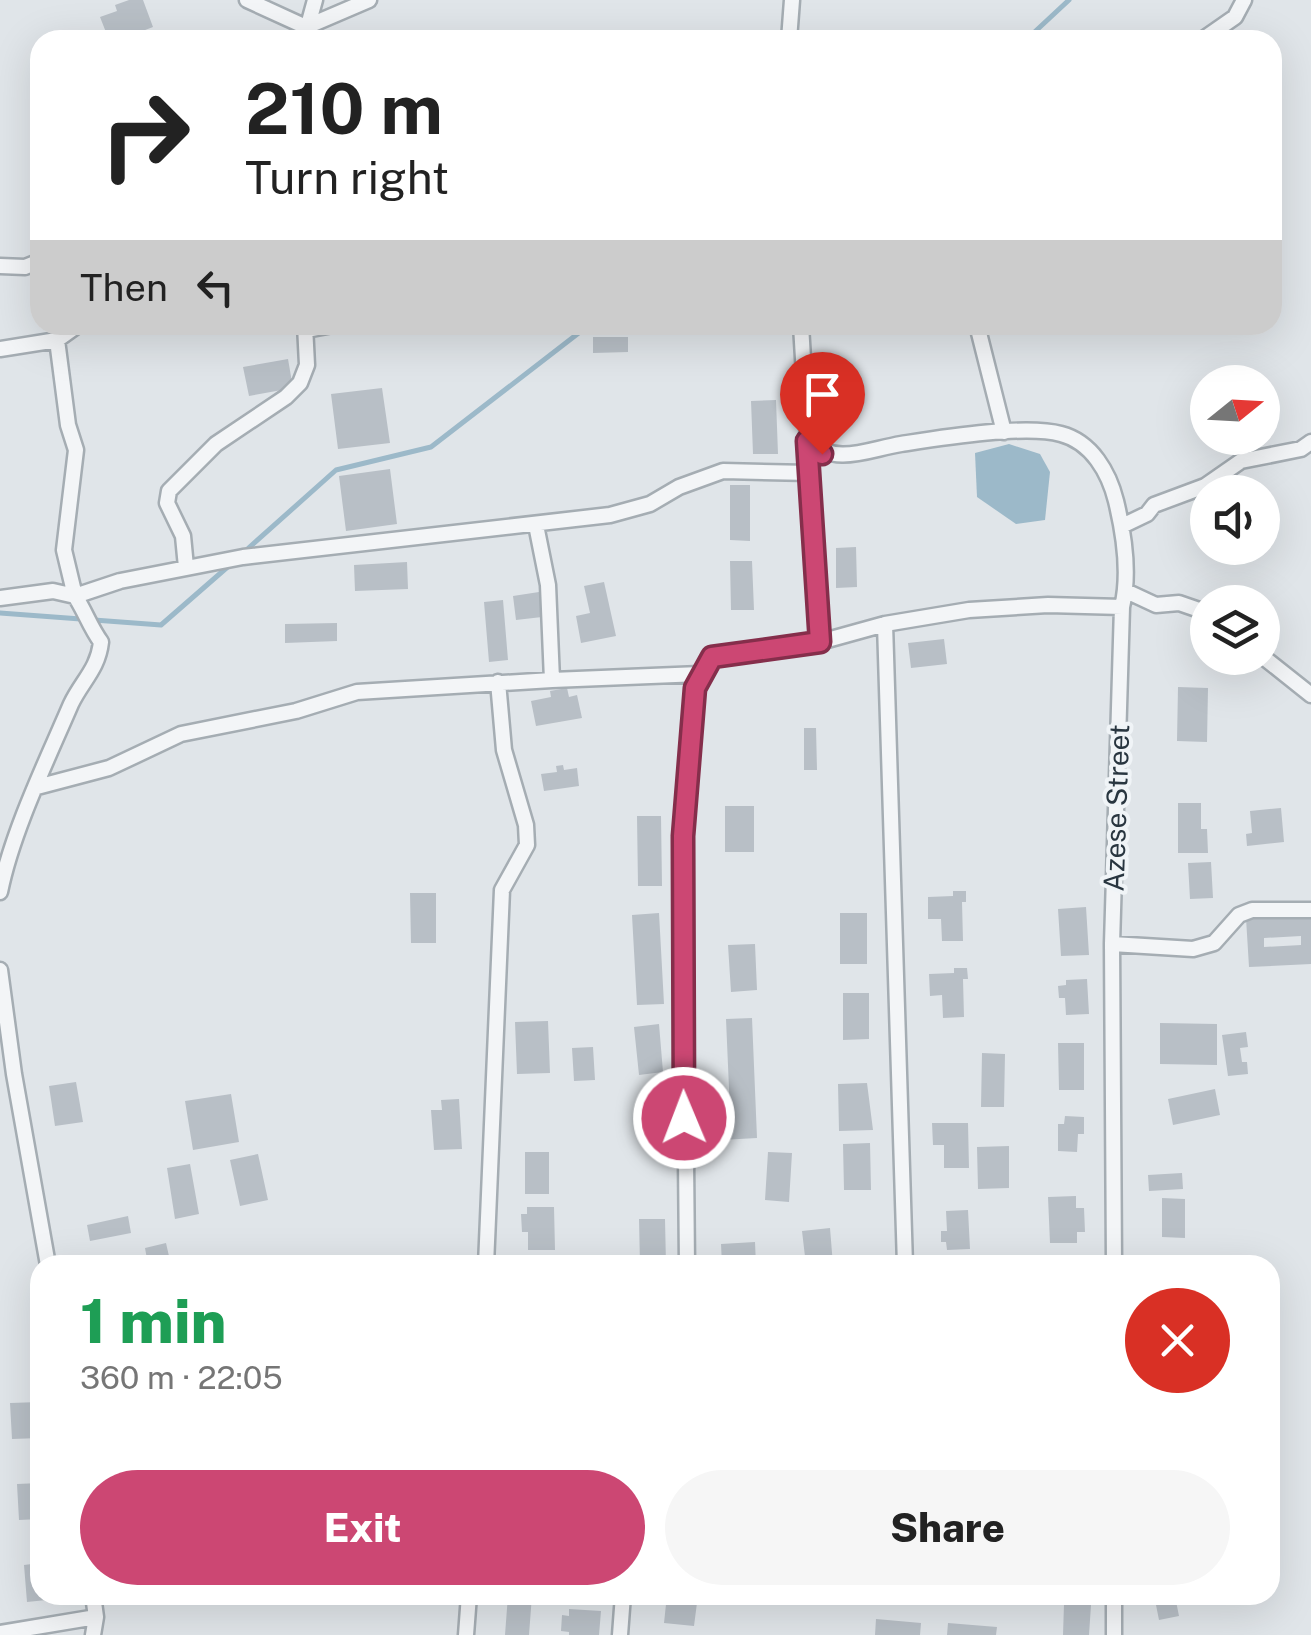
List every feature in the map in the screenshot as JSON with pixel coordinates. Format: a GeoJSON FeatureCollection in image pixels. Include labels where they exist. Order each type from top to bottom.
{"type":"FeatureCollection","features":[{"type":"Feature","properties":{"kind":"street"},"geometry":{"type":"LineString","coordinates":[[247,0],[300,30]]}},
{"type":"Feature","properties":{"kind":"street"},"geometry":{"type":"LineString","coordinates":[[306,30],[315,0]]}},
{"type":"Feature","properties":{"kind":"street"},"geometry":{"type":"LineString","coordinates":[[311,30],[369,0]]}},
{"type":"Feature","properties":{"kind":"street"},"geometry":{"type":"LineString","coordinates":[[789,30],[792,0]]}},
{"type":"Feature","properties":{"kind":"street"},"geometry":{"type":"LineString","coordinates":[[1216,30],[1235,17],[1244,0]]}},
{"type":"Feature","properties":{"kind":"street"},"geometry":{"type":"LineString","coordinates":[[0,266],[30,265]]}},
{"type":"Feature","properties":{"kind":"street"},"geometry":{"type":"LineString","coordinates":[[0,349],[58,340],[65,335]]}},
{"type":"Feature","properties":{"kind":"street"},"geometry":{"type":"LineString","coordinates":[[186,567],[183,536],[167,503],[169,491],[216,444],[286,398],[300,383],[307,364],[305,335]]}},
{"type":"Feature","properties":{"kind":"street"},"geometry":{"type":"LineString","coordinates":[[802,335],[820,642]]}},
{"type":"Feature","properties":{"kind":"street"},"geometry":{"type":"LineString","coordinates":[[980,335],[1004,432]]}},
{"type":"Feature","properties":{"kind":"street"},"geometry":{"type":"LineString","coordinates":[[0,892],[4,870],[37,787],[74,698],[99,660],[101,642],[75,596],[64,550],[76,450],[68,425],[58,340]]}},
{"type":"Feature","properties":{"kind":"street","name":"Azese Street"},"geometry":{"type":"LineString","coordinates":[[807,441],[822,454],[848,455],[900,444],[1004,432],[1062,434],[1098,456],[1114,491],[1122,526],[1126,591],[1122,607],[1112,944],[1114,1255]]}},
{"type":"Feature","properties":{"kind":"street"},"geometry":{"type":"LineString","coordinates":[[1122,526],[1147,514],[1154,505],[1205,486],[1241,461],[1301,449],[1311,442]]}},
{"type":"Feature","properties":{"kind":"street"},"geometry":{"type":"LineString","coordinates":[[0,598],[53,591],[75,596],[120,581],[243,557],[610,516],[650,504],[679,486],[723,472],[810,473]]}},
{"type":"Feature","properties":{"kind":"street"},"geometry":{"type":"LineString","coordinates":[[536,525],[548,585],[552,680]]}},
{"type":"Feature","properties":{"kind":"street"},"geometry":{"type":"LineString","coordinates":[[1126,591],[1156,604],[1190,607]]}},
{"type":"Feature","properties":{"kind":"street"},"geometry":{"type":"LineString","coordinates":[[687,1255],[683,836],[695,688],[700,674],[712,657],[820,642],[885,624],[969,610],[1122,607]]}},
{"type":"Feature","properties":{"kind":"street"},"geometry":{"type":"LineString","coordinates":[[885,624],[905,1255]]}},
{"type":"Feature","properties":{"kind":"street"},"geometry":{"type":"LineString","coordinates":[[1280,671],[1310,695]]}},
{"type":"Feature","properties":{"kind":"street"},"geometry":{"type":"LineString","coordinates":[[37,787],[109,768],[181,734],[296,710],[357,692],[700,674]]}},
{"type":"Feature","properties":{"kind":"street"},"geometry":{"type":"LineString","coordinates":[[486,1255],[502,890],[526,845],[526,824],[504,750],[498,682]]}},
{"type":"Feature","properties":{"kind":"street"},"geometry":{"type":"LineString","coordinates":[[1112,944],[1193,949],[1214,943],[1239,914],[1252,910],[1311,910]]}},
{"type":"Feature","properties":{"kind":"street"},"geometry":{"type":"LineString","coordinates":[[0,970],[46,1255]]}},
{"type":"Feature","properties":{"kind":"street"},"geometry":{"type":"LineString","coordinates":[[92,1635],[94,1605]]}},
{"type":"Feature","properties":{"kind":"street"},"geometry":{"type":"LineString","coordinates":[[466,1635],[468,1605]]}},
{"type":"Feature","properties":{"kind":"street"},"geometry":{"type":"LineString","coordinates":[[620,1635],[622,1605]]}},
{"type":"Feature","properties":{"kind":"street"},"geometry":{"type":"LineString","coordinates":[[1114,1605],[1114,1635]]}},
{"type":"Feature","properties":{"kind":"street"},"geometry":{"type":"LineString","coordinates":[[0,1634],[96,1617]]}},
{"type":"Feature","properties":{"kind":"water"},"geometry":{"type":"Polygon","coordinates":[[[1009,444],[1040,454],[1050,472],[1045,520],[1016,524],[977,497],[975,453],[1009,444]]]}},
{"type":"Feature","properties":{"kind":"building"},"geometry":{"type":"Polygon","coordinates":[[[143,0],[153,27],[105,30],[100,17],[117,11],[115,5],[143,0]]]}},
{"type":"Feature","properties":{"kind":"building"},"geometry":{"type":"Polygon","coordinates":[[[593,337],[628,337],[628,352],[593,353],[593,337]]]}},
{"type":"Feature","properties":{"kind":"building"},"geometry":{"type":"Polygon","coordinates":[[[288,359],[293,388],[249,396],[243,367],[288,359]]]}},
{"type":"Feature","properties":{"kind":"building"},"geometry":{"type":"Polygon","coordinates":[[[382,388],[390,443],[338,449],[331,394],[382,388]]]}},
{"type":"Feature","properties":{"kind":"building"},"geometry":{"type":"Polygon","coordinates":[[[776,400],[778,454],[753,454],[751,401],[776,400]]]}},
{"type":"Feature","properties":{"kind":"building"},"geometry":{"type":"Polygon","coordinates":[[[390,469],[397,524],[346,531],[339,476],[390,469]]]}},
{"type":"Feature","properties":{"kind":"building"},"geometry":{"type":"Polygon","coordinates":[[[730,485],[750,485],[750,541],[730,540],[730,485]]]}},
{"type":"Feature","properties":{"kind":"building"},"geometry":{"type":"Polygon","coordinates":[[[856,547],[857,587],[836,588],[836,548],[856,547]]]}},
{"type":"Feature","properties":{"kind":"building"},"geometry":{"type":"Polygon","coordinates":[[[730,561],[752,561],[754,610],[731,610],[730,561]]]}},
{"type":"Feature","properties":{"kind":"building"},"geometry":{"type":"Polygon","coordinates":[[[407,562],[408,589],[355,591],[354,565],[407,562]]]}},
{"type":"Feature","properties":{"kind":"building"},"geometry":{"type":"Polygon","coordinates":[[[604,582],[616,636],[581,643],[576,616],[590,613],[584,586],[604,582]]]}},
{"type":"Feature","properties":{"kind":"building"},"geometry":{"type":"Polygon","coordinates":[[[539,592],[542,617],[516,620],[513,596],[539,592]]]}},
{"type":"Feature","properties":{"kind":"building"},"geometry":{"type":"Polygon","coordinates":[[[503,600],[508,660],[489,662],[484,602],[503,600]]]}},
{"type":"Feature","properties":{"kind":"building"},"geometry":{"type":"Polygon","coordinates":[[[337,623],[337,641],[285,643],[285,624],[337,623]]]}},
{"type":"Feature","properties":{"kind":"building"},"geometry":{"type":"Polygon","coordinates":[[[944,639],[947,664],[911,668],[908,643],[944,639]]]}},
{"type":"Feature","properties":{"kind":"building"},"geometry":{"type":"Polygon","coordinates":[[[1178,687],[1208,688],[1207,742],[1177,741],[1178,687]]]}},
{"type":"Feature","properties":{"kind":"building"},"geometry":{"type":"Polygon","coordinates":[[[567,688],[569,697],[577,695],[582,718],[536,726],[531,701],[551,697],[550,691],[567,688]]]}},
{"type":"Feature","properties":{"kind":"building"},"geometry":{"type":"Polygon","coordinates":[[[804,728],[816,728],[817,770],[804,770],[804,728]]]}},
{"type":"Feature","properties":{"kind":"building"},"geometry":{"type":"Polygon","coordinates":[[[563,765],[564,770],[577,768],[579,786],[544,791],[541,774],[557,772],[556,766],[563,765]]]}},
{"type":"Feature","properties":{"kind":"building"},"geometry":{"type":"Polygon","coordinates":[[[1178,803],[1201,803],[1201,829],[1207,829],[1208,853],[1178,853],[1178,803]]]}},
{"type":"Feature","properties":{"kind":"building"},"geometry":{"type":"Polygon","coordinates":[[[725,806],[754,806],[754,852],[725,852],[725,806]]]}},
{"type":"Feature","properties":{"kind":"building"},"geometry":{"type":"Polygon","coordinates":[[[1281,808],[1284,842],[1247,846],[1246,834],[1252,833],[1250,811],[1281,808]]]}},
{"type":"Feature","properties":{"kind":"building"},"geometry":{"type":"Polygon","coordinates":[[[637,816],[661,816],[662,886],[638,886],[637,816]]]}},
{"type":"Feature","properties":{"kind":"building"},"geometry":{"type":"Polygon","coordinates":[[[1211,862],[1213,898],[1190,899],[1188,863],[1211,862]]]}},
{"type":"Feature","properties":{"kind":"building"},"geometry":{"type":"Polygon","coordinates":[[[953,891],[966,891],[966,902],[962,902],[963,941],[942,941],[941,919],[928,919],[928,897],[953,896],[953,891]]]}},
{"type":"Feature","properties":{"kind":"building"},"geometry":{"type":"Polygon","coordinates":[[[410,893],[436,893],[436,943],[411,943],[410,893]]]}},
{"type":"Feature","properties":{"kind":"building"},"geometry":{"type":"Polygon","coordinates":[[[1086,907],[1089,955],[1061,956],[1058,909],[1086,907]]]}},
{"type":"Feature","properties":{"kind":"building"},"geometry":{"type":"Polygon","coordinates":[[[659,913],[664,1004],[637,1005],[632,915],[659,913]]]}},
{"type":"Feature","properties":{"kind":"building"},"geometry":{"type":"Polygon","coordinates":[[[840,913],[867,913],[867,964],[840,964],[840,913]]]}},
{"type":"Feature","properties":{"kind":"building"},"geometry":{"type":"Polygon","coordinates":[[[1311,915],[1311,964],[1249,967],[1246,918],[1311,915]],[[1301,936],[1264,938],[1264,947],[1301,945],[1301,936]]]}},
{"type":"Feature","properties":{"kind":"building"},"geometry":{"type":"Polygon","coordinates":[[[755,944],[757,990],[731,992],[728,945],[755,944]]]}},
{"type":"Feature","properties":{"kind":"building"},"geometry":{"type":"Polygon","coordinates":[[[954,968],[967,968],[968,979],[963,979],[964,1017],[943,1018],[942,995],[930,996],[929,974],[954,973],[954,968]]]}},
{"type":"Feature","properties":{"kind":"building"},"geometry":{"type":"Polygon","coordinates":[[[1087,979],[1089,1014],[1066,1015],[1065,998],[1059,998],[1058,986],[1066,985],[1066,980],[1087,979]]]}},
{"type":"Feature","properties":{"kind":"building"},"geometry":{"type":"Polygon","coordinates":[[[843,993],[869,993],[869,1039],[843,1040],[843,993]]]}},
{"type":"Feature","properties":{"kind":"building"},"geometry":{"type":"Polygon","coordinates":[[[752,1018],[757,1138],[721,1140],[720,1113],[730,1112],[726,1019],[752,1018]]]}},
{"type":"Feature","properties":{"kind":"building"},"geometry":{"type":"Polygon","coordinates":[[[548,1021],[550,1073],[517,1074],[515,1022],[548,1021]]]}},
{"type":"Feature","properties":{"kind":"building"},"geometry":{"type":"Polygon","coordinates":[[[1160,1023],[1217,1024],[1217,1065],[1160,1064],[1160,1023]]]}},
{"type":"Feature","properties":{"kind":"building"},"geometry":{"type":"Polygon","coordinates":[[[659,1024],[663,1072],[639,1075],[634,1027],[659,1024]]]}},
{"type":"Feature","properties":{"kind":"building"},"geometry":{"type":"Polygon","coordinates":[[[1246,1032],[1248,1047],[1240,1048],[1248,1074],[1228,1076],[1222,1035],[1246,1032]]]}},
{"type":"Feature","properties":{"kind":"building"},"geometry":{"type":"Polygon","coordinates":[[[1058,1043],[1084,1043],[1084,1090],[1059,1090],[1058,1043]]]}},
{"type":"Feature","properties":{"kind":"building"},"geometry":{"type":"Polygon","coordinates":[[[593,1047],[595,1080],[574,1081],[572,1048],[593,1047]]]}},
{"type":"Feature","properties":{"kind":"building"},"geometry":{"type":"Polygon","coordinates":[[[982,1053],[1005,1054],[1004,1107],[981,1107],[982,1053]]]}},
{"type":"Feature","properties":{"kind":"building"},"geometry":{"type":"Polygon","coordinates":[[[76,1082],[83,1122],[55,1126],[49,1086],[76,1082]]]}},
{"type":"Feature","properties":{"kind":"building"},"geometry":{"type":"Polygon","coordinates":[[[867,1083],[873,1130],[839,1131],[838,1084],[867,1083]]]}},
{"type":"Feature","properties":{"kind":"building"},"geometry":{"type":"Polygon","coordinates":[[[1215,1089],[1220,1115],[1173,1125],[1168,1099],[1215,1089]]]}},
{"type":"Feature","properties":{"kind":"building"},"geometry":{"type":"Polygon","coordinates":[[[231,1094],[239,1142],[193,1150],[185,1101],[231,1094]]]}},
{"type":"Feature","properties":{"kind":"building"},"geometry":{"type":"Polygon","coordinates":[[[459,1099],[462,1149],[434,1150],[431,1110],[442,1110],[441,1100],[459,1099]]]}},
{"type":"Feature","properties":{"kind":"building"},"geometry":{"type":"Polygon","coordinates":[[[1065,1116],[1084,1117],[1084,1134],[1078,1134],[1077,1152],[1058,1151],[1058,1124],[1064,1124],[1065,1116]]]}},
{"type":"Feature","properties":{"kind":"building"},"geometry":{"type":"Polygon","coordinates":[[[932,1123],[968,1123],[969,1168],[944,1168],[944,1145],[933,1145],[932,1123]]]}},
{"type":"Feature","properties":{"kind":"building"},"geometry":{"type":"Polygon","coordinates":[[[870,1143],[871,1190],[844,1190],[843,1144],[870,1143]]]}},
{"type":"Feature","properties":{"kind":"building"},"geometry":{"type":"Polygon","coordinates":[[[1009,1146],[1009,1188],[978,1189],[977,1147],[1009,1146]]]}},
{"type":"Feature","properties":{"kind":"building"},"geometry":{"type":"Polygon","coordinates":[[[525,1152],[549,1152],[549,1194],[525,1194],[525,1152]]]}},
{"type":"Feature","properties":{"kind":"building"},"geometry":{"type":"Polygon","coordinates":[[[768,1152],[792,1153],[789,1202],[765,1200],[768,1152]]]}},
{"type":"Feature","properties":{"kind":"building"},"geometry":{"type":"Polygon","coordinates":[[[258,1154],[268,1200],[240,1206],[230,1160],[258,1154]]]}},
{"type":"Feature","properties":{"kind":"building"},"geometry":{"type":"Polygon","coordinates":[[[190,1164],[199,1214],[175,1219],[167,1168],[190,1164]]]}},
{"type":"Feature","properties":{"kind":"building"},"geometry":{"type":"Polygon","coordinates":[[[1182,1173],[1183,1189],[1149,1191],[1148,1175],[1182,1173]]]}},
{"type":"Feature","properties":{"kind":"building"},"geometry":{"type":"Polygon","coordinates":[[[1076,1196],[1076,1208],[1084,1208],[1085,1232],[1077,1232],[1077,1243],[1050,1243],[1048,1197],[1076,1196]]]}},
{"type":"Feature","properties":{"kind":"building"},"geometry":{"type":"Polygon","coordinates":[[[1162,1198],[1185,1199],[1185,1238],[1162,1237],[1162,1198]]]}},
{"type":"Feature","properties":{"kind":"building"},"geometry":{"type":"Polygon","coordinates":[[[527,1207],[554,1207],[555,1250],[528,1250],[528,1232],[522,1232],[521,1214],[527,1214],[527,1207]]]}},
{"type":"Feature","properties":{"kind":"building"},"geometry":{"type":"Polygon","coordinates":[[[968,1210],[970,1249],[947,1250],[946,1242],[941,1242],[941,1231],[947,1231],[946,1211],[968,1210]]]}},
{"type":"Feature","properties":{"kind":"building"},"geometry":{"type":"Polygon","coordinates":[[[128,1216],[131,1233],[90,1241],[87,1225],[128,1216]]]}},
{"type":"Feature","properties":{"kind":"building"},"geometry":{"type":"Polygon","coordinates":[[[639,1219],[665,1219],[666,1255],[640,1255],[639,1219]]]}},
{"type":"Feature","properties":{"kind":"building"},"geometry":{"type":"Polygon","coordinates":[[[830,1228],[832,1255],[805,1255],[802,1231],[830,1228]]]}},
{"type":"Feature","properties":{"kind":"building"},"geometry":{"type":"Polygon","coordinates":[[[755,1242],[756,1255],[722,1255],[721,1244],[755,1242]]]}},
{"type":"Feature","properties":{"kind":"building"},"geometry":{"type":"Polygon","coordinates":[[[166,1243],[169,1255],[146,1255],[145,1248],[166,1243]]]}},
{"type":"Feature","properties":{"kind":"building"},"geometry":{"type":"Polygon","coordinates":[[[30,1402],[30,1438],[12,1439],[10,1403],[30,1402]]]}},
{"type":"Feature","properties":{"kind":"building"},"geometry":{"type":"Polygon","coordinates":[[[30,1483],[30,1519],[19,1520],[17,1484],[30,1483]]]}},
{"type":"Feature","properties":{"kind":"building"},"geometry":{"type":"Polygon","coordinates":[[[30,1564],[30,1602],[27,1602],[24,1565],[30,1564]]]}},
{"type":"Feature","properties":{"kind":"building"},"geometry":{"type":"Polygon","coordinates":[[[507,1605],[531,1605],[529,1635],[505,1635],[507,1605]]]}},
{"type":"Feature","properties":{"kind":"building"},"geometry":{"type":"Polygon","coordinates":[[[666,1605],[697,1605],[694,1626],[664,1623],[666,1605]]]}},
{"type":"Feature","properties":{"kind":"building"},"geometry":{"type":"Polygon","coordinates":[[[1064,1605],[1091,1605],[1089,1635],[1063,1635],[1064,1605]]]}},
{"type":"Feature","properties":{"kind":"building"},"geometry":{"type":"Polygon","coordinates":[[[1156,1605],[1177,1605],[1179,1616],[1159,1620],[1156,1605]]]}},
{"type":"Feature","properties":{"kind":"building"},"geometry":{"type":"Polygon","coordinates":[[[569,1609],[601,1611],[599,1635],[569,1635],[561,1631],[562,1615],[569,1616],[569,1609]]]}},
{"type":"Feature","properties":{"kind":"building"},"geometry":{"type":"Polygon","coordinates":[[[876,1619],[921,1623],[920,1635],[875,1635],[876,1619]]]}},
{"type":"Feature","properties":{"kind":"building"},"geometry":{"type":"Polygon","coordinates":[[[948,1623],[997,1627],[996,1635],[947,1635],[948,1623]]]}},
{"type":"Feature","properties":{"kind":"waterway"},"geometry":{"type":"LineString","coordinates":[[1037,30],[1069,0]]}},
{"type":"Feature","properties":{"kind":"waterway"},"geometry":{"type":"LineString","coordinates":[[243,553],[336,470],[431,447],[576,335]]}},
{"type":"Feature","properties":{"kind":"waterway"},"geometry":{"type":"LineString","coordinates":[[0,613],[161,625],[231,564]]}},
{"type":"Feature","properties":{"kind":"route"},"geometry":{"type":"LineString","coordinates":[[684,1118],[683,836],[695,688],[712,657],[820,642],[807,441],[822,454]]}}]}
